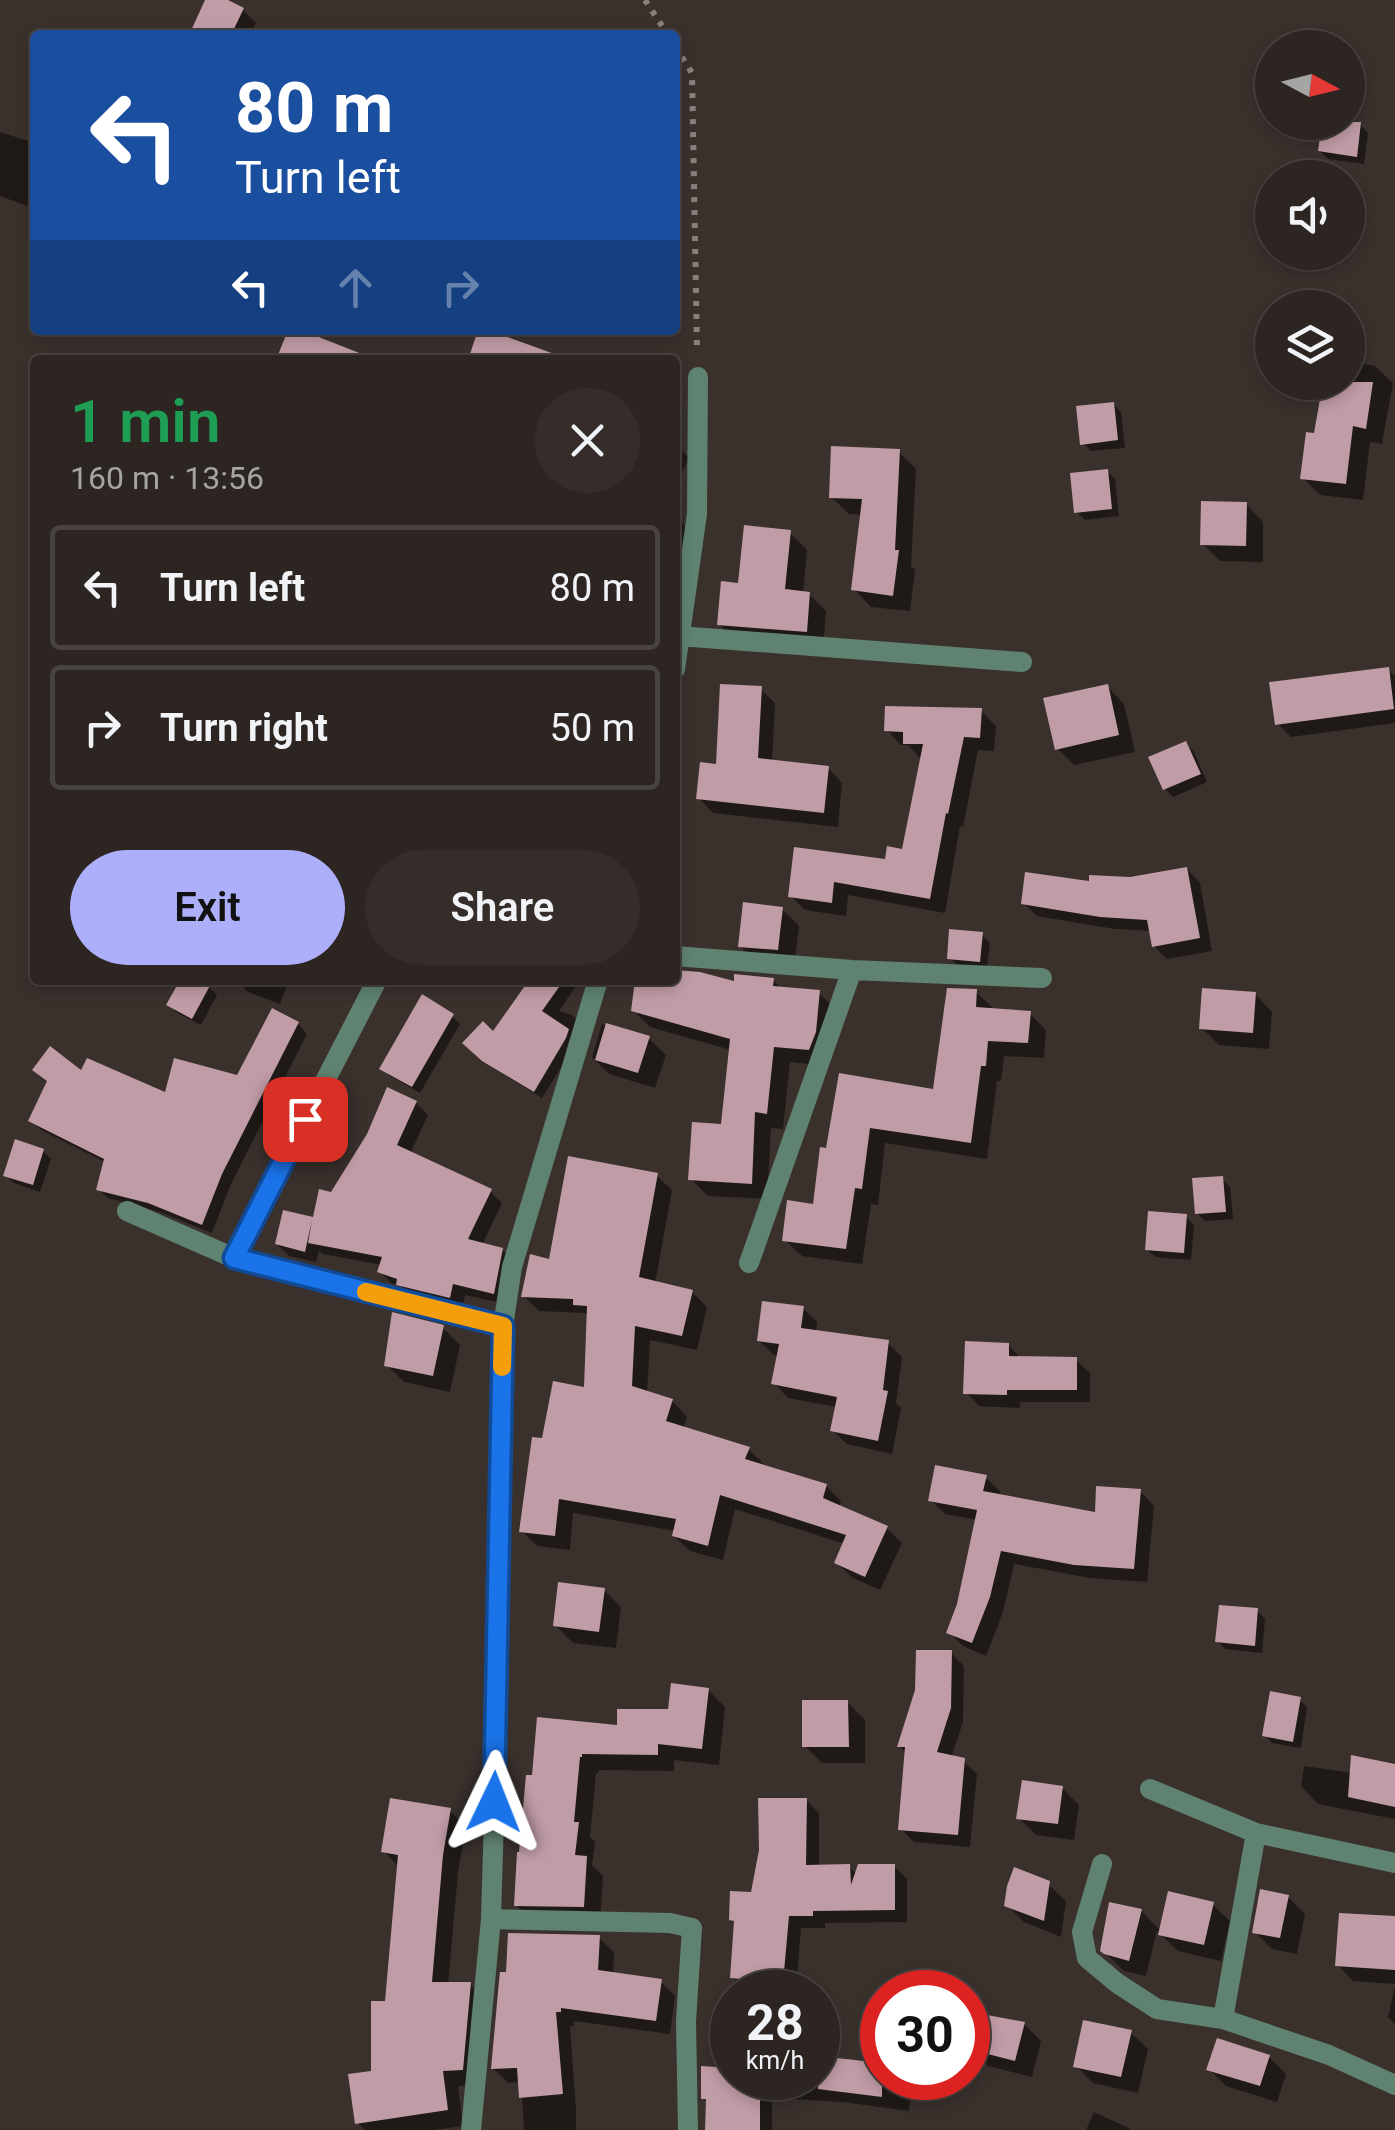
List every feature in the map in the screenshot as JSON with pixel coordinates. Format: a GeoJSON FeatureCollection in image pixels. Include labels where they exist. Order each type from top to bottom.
{"type":"FeatureCollection","features":[{"type":"Feature","properties":{"kind":"street"},"geometry":{"type":"LineString","coordinates":[[680,629],[697,514],[698,378]]}},
{"type":"Feature","properties":{"kind":"street"},"geometry":{"type":"LineString","coordinates":[[680,506],[697,514]]}},
{"type":"Feature","properties":{"kind":"street"},"geometry":{"type":"LineString","coordinates":[[680,636],[1022,662]]}},
{"type":"Feature","properties":{"kind":"street"},"geometry":{"type":"LineString","coordinates":[[680,956],[852,970],[1042,978]]}},
{"type":"Feature","properties":{"kind":"street"},"geometry":{"type":"LineString","coordinates":[[749,1263],[852,970]]}},
{"type":"Feature","properties":{"kind":"street"},"geometry":{"type":"LineString","coordinates":[[234,1258],[374,985]]}},
{"type":"Feature","properties":{"kind":"street"},"geometry":{"type":"LineString","coordinates":[[471,2130],[491,1919],[503,1326],[512,1268],[597,985]]}},
{"type":"Feature","properties":{"kind":"street"},"geometry":{"type":"LineString","coordinates":[[127,1211],[234,1258],[503,1326]]}},
{"type":"Feature","properties":{"kind":"street"},"geometry":{"type":"LineString","coordinates":[[1150,1789],[1256,1833],[1395,1862]]}},
{"type":"Feature","properties":{"kind":"street"},"geometry":{"type":"LineString","coordinates":[[1222,2019],[1256,1833]]}},
{"type":"Feature","properties":{"kind":"street"},"geometry":{"type":"LineString","coordinates":[[1102,1864],[1082,1932],[1087,1958],[1117,1984],[1157,2009],[1222,2019],[1329,2054],[1395,2085]]}},
{"type":"Feature","properties":{"kind":"street"},"geometry":{"type":"LineString","coordinates":[[491,1919],[670,1923],[692,1928],[686,2021],[688,2130]]}},
{"type":"Feature","properties":{"kind":"path"},"geometry":{"type":"LineString","coordinates":[[645,0],[665,30]]}},
{"type":"Feature","properties":{"kind":"path"},"geometry":{"type":"LineString","coordinates":[[680,54],[692,73],[698,378]]}},
{"type":"Feature","properties":{"kind":"building"},"geometry":{"type":"Polygon","coordinates":[[[205,0],[228,0],[244,8],[233,30],[191,30],[205,0]]]}},
{"type":"Feature","properties":{"kind":"building"},"geometry":{"type":"Polygon","coordinates":[[[1320,140],[1359,140],[1357,157],[1318,151],[1320,140]]]}},
{"type":"Feature","properties":{"kind":"building"},"geometry":{"type":"Polygon","coordinates":[[[286,335],[314,335],[364,355],[278,355],[286,335]]]}},
{"type":"Feature","properties":{"kind":"building"},"geometry":{"type":"Polygon","coordinates":[[[476,335],[502,335],[557,355],[470,355],[476,335]]]}},
{"type":"Feature","properties":{"kind":"building"},"geometry":{"type":"Polygon","coordinates":[[[1365,382],[1373,382],[1366,429],[1353,426],[1346,484],[1300,479],[1306,432],[1314,433],[1320,400],[1365,400],[1365,382]]]}},
{"type":"Feature","properties":{"kind":"building"},"geometry":{"type":"Polygon","coordinates":[[[1114,402],[1118,440],[1080,445],[1076,406],[1114,402]]]}},
{"type":"Feature","properties":{"kind":"building"},"geometry":{"type":"Polygon","coordinates":[[[831,446],[900,449],[895,550],[899,550],[893,596],[851,590],[862,499],[829,498],[831,446]]]}},
{"type":"Feature","properties":{"kind":"building"},"geometry":{"type":"Polygon","coordinates":[[[1108,469],[1112,509],[1074,513],[1070,473],[1108,469]]]}},
{"type":"Feature","properties":{"kind":"building"},"geometry":{"type":"Polygon","coordinates":[[[1201,501],[1247,502],[1246,546],[1200,545],[1201,501]]]}},
{"type":"Feature","properties":{"kind":"building"},"geometry":{"type":"Polygon","coordinates":[[[744,525],[791,530],[785,589],[810,592],[807,632],[717,625],[721,581],[738,583],[744,525]]]}},
{"type":"Feature","properties":{"kind":"building"},"geometry":{"type":"Polygon","coordinates":[[[1389,667],[1394,709],[1275,725],[1269,682],[1389,667]]]}},
{"type":"Feature","properties":{"kind":"building"},"geometry":{"type":"Polygon","coordinates":[[[720,684],[762,686],[758,758],[829,766],[824,813],[696,799],[700,762],[716,764],[720,684]]]}},
{"type":"Feature","properties":{"kind":"building"},"geometry":{"type":"Polygon","coordinates":[[[1108,684],[1119,735],[1055,750],[1043,698],[1108,684]]]}},
{"type":"Feature","properties":{"kind":"building"},"geometry":{"type":"Polygon","coordinates":[[[885,706],[982,708],[980,738],[964,737],[930,899],[834,882],[832,903],[788,897],[794,847],[885,859],[887,846],[902,849],[923,744],[903,744],[903,732],[884,731],[885,706]]]}},
{"type":"Feature","properties":{"kind":"building"},"geometry":{"type":"Polygon","coordinates":[[[1186,741],[1201,774],[1163,790],[1148,757],[1186,741]]]}},
{"type":"Feature","properties":{"kind":"building"},"geometry":{"type":"Polygon","coordinates":[[[1187,867],[1200,938],[1152,947],[1147,920],[1021,904],[1025,872],[1089,881],[1089,875],[1130,877],[1187,867]]]}},
{"type":"Feature","properties":{"kind":"building"},"geometry":{"type":"Polygon","coordinates":[[[743,902],[783,907],[778,950],[738,947],[743,902]]]}},
{"type":"Feature","properties":{"kind":"building"},"geometry":{"type":"Polygon","coordinates":[[[949,929],[983,932],[980,962],[947,959],[949,929]]]}},
{"type":"Feature","properties":{"kind":"building"},"geometry":{"type":"Polygon","coordinates":[[[680,970],[734,981],[734,974],[774,978],[773,986],[820,990],[816,1032],[809,1050],[774,1047],[767,1114],[755,1112],[752,1184],[688,1180],[692,1122],[721,1124],[730,1039],[631,1011],[634,985],[680,985],[680,970]]]}},
{"type":"Feature","properties":{"kind":"building"},"geometry":{"type":"Polygon","coordinates":[[[177,985],[210,985],[192,1019],[166,1005],[177,985]]]}},
{"type":"Feature","properties":{"kind":"building"},"geometry":{"type":"Polygon","coordinates":[[[525,985],[560,985],[542,1011],[569,1029],[534,1092],[482,1061],[462,1043],[483,1021],[493,1031],[525,985]]]}},
{"type":"Feature","properties":{"kind":"building"},"geometry":{"type":"Polygon","coordinates":[[[947,988],[977,989],[976,1007],[1031,1011],[1028,1043],[988,1041],[971,1143],[870,1128],[862,1189],[855,1188],[846,1249],[782,1241],[787,1200],[813,1204],[820,1147],[826,1148],[839,1073],[933,1089],[947,988]]]}},
{"type":"Feature","properties":{"kind":"building"},"geometry":{"type":"Polygon","coordinates":[[[1202,988],[1256,992],[1253,1033],[1199,1029],[1202,988]]]}},
{"type":"Feature","properties":{"kind":"building"},"geometry":{"type":"Polygon","coordinates":[[[422,994],[454,1014],[412,1087],[379,1069],[422,994]]]}},
{"type":"Feature","properties":{"kind":"building"},"geometry":{"type":"Polygon","coordinates":[[[272,1008],[299,1022],[222,1174],[202,1225],[148,1203],[96,1190],[104,1159],[28,1121],[47,1081],[32,1070],[50,1046],[81,1070],[87,1058],[165,1092],[174,1058],[237,1075],[272,1008]]]}},
{"type":"Feature","properties":{"kind":"building"},"geometry":{"type":"Polygon","coordinates":[[[606,1023],[650,1036],[638,1073],[595,1060],[606,1023]]]}},
{"type":"Feature","properties":{"kind":"building"},"geometry":{"type":"Polygon","coordinates":[[[387,1087],[417,1101],[397,1145],[492,1189],[468,1239],[503,1248],[494,1294],[453,1284],[450,1298],[396,1285],[397,1279],[377,1272],[382,1257],[308,1243],[312,1220],[305,1252],[275,1244],[283,1210],[313,1217],[319,1189],[331,1192],[367,1134],[387,1087]]]}},
{"type":"Feature","properties":{"kind":"building"},"geometry":{"type":"Polygon","coordinates":[[[15,1139],[44,1149],[33,1185],[3,1176],[15,1139]]]}},
{"type":"Feature","properties":{"kind":"building"},"geometry":{"type":"Polygon","coordinates":[[[568,1156],[658,1173],[639,1277],[693,1290],[682,1336],[635,1326],[632,1386],[673,1399],[666,1421],[750,1447],[745,1459],[827,1484],[823,1498],[888,1526],[865,1577],[834,1563],[846,1535],[720,1495],[708,1546],[672,1536],[676,1519],[559,1499],[555,1536],[519,1532],[532,1437],[542,1438],[553,1381],[584,1387],[587,1306],[573,1305],[573,1299],[521,1297],[530,1254],[549,1259],[568,1156]]]}},
{"type":"Feature","properties":{"kind":"building"},"geometry":{"type":"Polygon","coordinates":[[[1223,1176],[1226,1212],[1195,1214],[1192,1178],[1223,1176]]]}},
{"type":"Feature","properties":{"kind":"building"},"geometry":{"type":"Polygon","coordinates":[[[1148,1211],[1187,1214],[1184,1253],[1145,1250],[1148,1211]]]}},
{"type":"Feature","properties":{"kind":"building"},"geometry":{"type":"Polygon","coordinates":[[[762,1301],[804,1306],[801,1328],[889,1340],[883,1390],[888,1391],[878,1441],[830,1431],[837,1397],[771,1384],[779,1344],[757,1341],[762,1301]]]}},
{"type":"Feature","properties":{"kind":"building"},"geometry":{"type":"Polygon","coordinates":[[[392,1312],[444,1325],[433,1376],[384,1366],[392,1312]]]}},
{"type":"Feature","properties":{"kind":"building"},"geometry":{"type":"Polygon","coordinates":[[[965,1341],[1009,1343],[1009,1356],[1077,1357],[1077,1390],[963,1394],[965,1341]]]}},
{"type":"Feature","properties":{"kind":"building"},"geometry":{"type":"Polygon","coordinates":[[[935,1465],[987,1475],[983,1491],[1095,1512],[1096,1486],[1141,1489],[1134,1569],[1074,1565],[1001,1551],[990,1597],[972,1643],[946,1633],[957,1604],[977,1510],[928,1501],[935,1465]]]}},
{"type":"Feature","properties":{"kind":"building"},"geometry":{"type":"Polygon","coordinates":[[[558,1582],[605,1588],[599,1632],[553,1626],[558,1582]]]}},
{"type":"Feature","properties":{"kind":"building"},"geometry":{"type":"Polygon","coordinates":[[[1219,1605],[1258,1608],[1255,1646],[1215,1642],[1219,1605]]]}},
{"type":"Feature","properties":{"kind":"building"},"geometry":{"type":"Polygon","coordinates":[[[916,1650],[952,1650],[951,1708],[937,1752],[965,1758],[958,1835],[898,1830],[905,1747],[897,1747],[915,1690],[916,1650]]]}},
{"type":"Feature","properties":{"kind":"building"},"geometry":{"type":"Polygon","coordinates":[[[671,1683],[709,1688],[702,1749],[658,1744],[658,1755],[582,1754],[574,1822],[579,1822],[575,1855],[587,1856],[584,1907],[514,1906],[526,1775],[532,1775],[537,1717],[617,1725],[617,1709],[668,1709],[671,1683]]]}},
{"type":"Feature","properties":{"kind":"building"},"geometry":{"type":"Polygon","coordinates":[[[1270,1691],[1301,1697],[1293,1742],[1262,1736],[1270,1691]]]}},
{"type":"Feature","properties":{"kind":"building"},"geometry":{"type":"Polygon","coordinates":[[[802,1700],[848,1700],[849,1747],[802,1747],[802,1700]]]}},
{"type":"Feature","properties":{"kind":"building"},"geometry":{"type":"Polygon","coordinates":[[[1351,1755],[1395,1764],[1395,1807],[1348,1797],[1351,1755]]]}},
{"type":"Feature","properties":{"kind":"building"},"geometry":{"type":"Polygon","coordinates":[[[1022,1780],[1063,1786],[1058,1824],[1016,1819],[1022,1780]]]}},
{"type":"Feature","properties":{"kind":"building"},"geometry":{"type":"Polygon","coordinates":[[[390,1798],[451,1808],[432,1982],[471,1982],[463,2070],[443,2071],[448,2110],[355,2124],[348,2074],[371,2071],[371,2001],[385,2001],[398,1855],[381,1852],[390,1798]]]}},
{"type":"Feature","properties":{"kind":"building"},"geometry":{"type":"Polygon","coordinates":[[[758,1798],[807,1798],[806,1865],[850,1864],[851,1885],[858,1864],[895,1864],[895,1910],[813,1911],[813,1916],[789,1916],[784,1970],[731,1970],[734,1921],[729,1920],[730,1891],[751,1892],[759,1850],[758,1798]]]}},
{"type":"Feature","properties":{"kind":"building"},"geometry":{"type":"Polygon","coordinates":[[[1014,1867],[1050,1881],[1044,1921],[1004,1906],[1014,1867]]]}},
{"type":"Feature","properties":{"kind":"building"},"geometry":{"type":"Polygon","coordinates":[[[1260,1889],[1289,1895],[1280,1938],[1252,1933],[1260,1889]]]}},
{"type":"Feature","properties":{"kind":"building"},"geometry":{"type":"Polygon","coordinates":[[[1168,1891],[1214,1902],[1204,1945],[1158,1935],[1168,1891]]]}},
{"type":"Feature","properties":{"kind":"building"},"geometry":{"type":"Polygon","coordinates":[[[1109,1902],[1142,1909],[1129,1961],[1100,1951],[1109,1902]]]}},
{"type":"Feature","properties":{"kind":"building"},"geometry":{"type":"Polygon","coordinates":[[[1339,1913],[1395,1916],[1395,1970],[1335,1966],[1339,1913]]]}},
{"type":"Feature","properties":{"kind":"building"},"geometry":{"type":"Polygon","coordinates":[[[508,1933],[600,1935],[598,1970],[662,1979],[656,2021],[561,2008],[561,2012],[556,2012],[563,2094],[519,2098],[517,2068],[491,2069],[500,1972],[506,1972],[508,1933]]]}},
{"type":"Feature","properties":{"kind":"building"},"geometry":{"type":"Polygon","coordinates":[[[990,2016],[1025,2022],[1015,2061],[990,2055],[990,2016]]]}},
{"type":"Feature","properties":{"kind":"building"},"geometry":{"type":"Polygon","coordinates":[[[1083,2020],[1132,2030],[1121,2077],[1073,2067],[1083,2020]]]}},
{"type":"Feature","properties":{"kind":"building"},"geometry":{"type":"Polygon","coordinates":[[[1217,2038],[1270,2055],[1260,2086],[1206,2070],[1217,2038]]]}},
{"type":"Feature","properties":{"kind":"building"},"geometry":{"type":"Polygon","coordinates":[[[840,2058],[860,2061],[860,2094],[840,2092],[840,2058]]]}},
{"type":"Feature","properties":{"kind":"building"},"geometry":{"type":"Polygon","coordinates":[[[701,2066],[710,2067],[710,2100],[760,2100],[760,2130],[705,2130],[706,2099],[701,2099],[701,2066]]]}},
{"type":"Feature","properties":{"kind":"slow traffic"},"geometry":{"type":"LineString","coordinates":[[366,1292],[503,1326],[502,1367]]}},
{"type":"Feature","properties":{"kind":"route"},"geometry":{"type":"LineString","coordinates":[[305,1119],[234,1258],[503,1326],[494,1802]]}}]}
